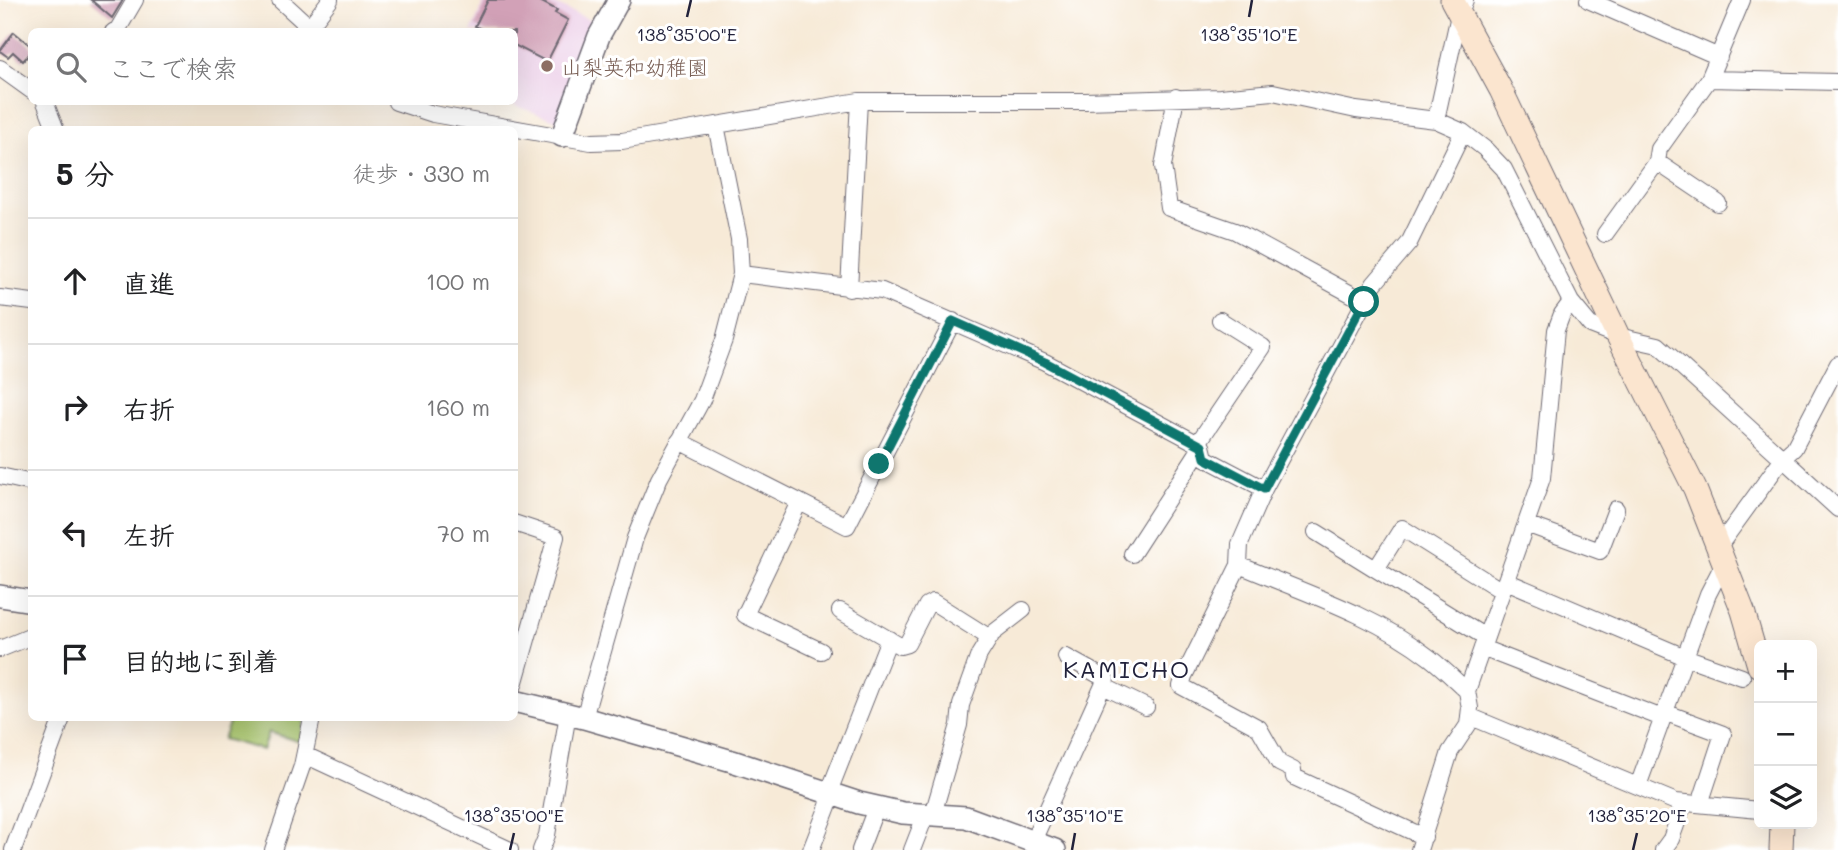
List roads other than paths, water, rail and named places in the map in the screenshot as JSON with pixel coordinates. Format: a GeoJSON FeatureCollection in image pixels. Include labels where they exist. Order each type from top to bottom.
{"type":"FeatureCollection","features":[{"type":"Feature","properties":{"kind":"main road"},"geometry":{"type":"LineString","coordinates":[[1459,5],[1618,336],[1695,489],[1743,611],[1751,671]]}},
{"type":"Feature","properties":{"kind":"main road"},"geometry":{"type":"LineString","coordinates":[[1781,850],[1782,829]]}},
{"type":"Feature","properties":{"kind":"street"},"geometry":{"type":"LineString","coordinates":[[119,28],[135,0]]}},
{"type":"Feature","properties":{"kind":"street"},"geometry":{"type":"LineString","coordinates":[[280,0],[312,28]]}},
{"type":"Feature","properties":{"kind":"street"},"geometry":{"type":"LineString","coordinates":[[314,28],[330,0]]}},
{"type":"Feature","properties":{"kind":"street"},"geometry":{"type":"LineString","coordinates":[[562,136],[599,36],[619,0]]}},
{"type":"Feature","properties":{"kind":"street"},"geometry":{"type":"LineString","coordinates":[[1587,0],[1719,57]]}},
{"type":"Feature","properties":{"kind":"street"},"geometry":{"type":"LineString","coordinates":[[1605,234],[1657,162],[1660,149],[1709,79],[1742,0]]}},
{"type":"Feature","properties":{"kind":"street"},"geometry":{"type":"LineString","coordinates":[[1436,120],[1459,5]]}},
{"type":"Feature","properties":{"kind":"street"},"geometry":{"type":"LineString","coordinates":[[0,68],[28,89]]}},
{"type":"Feature","properties":{"kind":"street"},"geometry":{"type":"LineString","coordinates":[[1709,79],[1838,82]]}},
{"type":"Feature","properties":{"kind":"street"},"geometry":{"type":"LineString","coordinates":[[518,128],[592,142],[622,141],[859,102],[1085,101],[1220,97],[1273,92],[1356,110],[1436,120],[1463,132],[1485,149],[1504,169],[1571,302],[1590,325],[1618,336],[1658,345],[1838,509]]}},
{"type":"Feature","properties":{"kind":"street"},"geometry":{"type":"LineString","coordinates":[[1176,97],[1163,166],[1169,208],[1235,231],[1364,302]]}},
{"type":"Feature","properties":{"kind":"street"},"geometry":{"type":"LineString","coordinates":[[849,289],[859,102]]}},
{"type":"Feature","properties":{"kind":"street"},"geometry":{"type":"LineString","coordinates":[[46,105],[54,126]]}},
{"type":"Feature","properties":{"kind":"street"},"geometry":{"type":"LineString","coordinates":[[405,105],[433,114],[503,126]]}},
{"type":"Feature","properties":{"kind":"street"},"geometry":{"type":"LineString","coordinates":[[541,850],[576,716],[635,538],[659,479],[702,400],[724,340],[741,274],[739,239],[716,125]]}},
{"type":"Feature","properties":{"kind":"street"},"geometry":{"type":"LineString","coordinates":[[1463,132],[1409,243],[1374,284],[1264,489],[1240,544],[1239,565],[1181,686],[1259,728],[1279,763],[1293,770],[1294,777],[1422,843],[1451,751],[1468,725],[1470,708],[1467,691],[1542,478],[1556,331],[1562,314],[1571,302]]}},
{"type":"Feature","properties":{"kind":"street"},"geometry":{"type":"LineString","coordinates":[[1657,162],[1718,202]]}},
{"type":"Feature","properties":{"kind":"street"},"geometry":{"type":"LineString","coordinates":[[741,274],[881,291],[1045,362],[1200,445],[1205,458],[1264,489]]}},
{"type":"Feature","properties":{"kind":"street"},"geometry":{"type":"LineString","coordinates":[[0,298],[28,302]]}},
{"type":"Feature","properties":{"kind":"street"},"geometry":{"type":"LineString","coordinates":[[1132,554],[1263,347],[1220,320]]}},
{"type":"Feature","properties":{"kind":"street"},"geometry":{"type":"LineString","coordinates":[[680,442],[847,527],[953,321]]}},
{"type":"Feature","properties":{"kind":"street"},"geometry":{"type":"LineString","coordinates":[[1638,786],[1721,555],[1783,458],[1794,448],[1838,364]]}},
{"type":"Feature","properties":{"kind":"street"},"geometry":{"type":"LineString","coordinates":[[0,476],[28,482]]}},
{"type":"Feature","properties":{"kind":"street"},"geometry":{"type":"LineString","coordinates":[[799,502],[746,615],[821,651]]}},
{"type":"Feature","properties":{"kind":"street"},"geometry":{"type":"LineString","coordinates":[[1526,524],[1600,551],[1616,509]]}},
{"type":"Feature","properties":{"kind":"street"},"geometry":{"type":"LineString","coordinates":[[518,524],[556,537],[518,671]]}},
{"type":"Feature","properties":{"kind":"street"},"geometry":{"type":"LineString","coordinates":[[1376,569],[1402,528],[1504,586],[1685,657],[1751,671]]}},
{"type":"Feature","properties":{"kind":"street"},"geometry":{"type":"LineString","coordinates":[[1316,532],[1376,569],[1483,643],[1663,715],[1723,733],[1692,803],[1663,850]]}},
{"type":"Feature","properties":{"kind":"street"},"geometry":{"type":"LineString","coordinates":[[1239,565],[1354,614],[1395,636],[1430,657],[1467,691]]}},
{"type":"Feature","properties":{"kind":"street"},"geometry":{"type":"LineString","coordinates":[[0,596],[28,600]]}},
{"type":"Feature","properties":{"kind":"street"},"geometry":{"type":"LineString","coordinates":[[840,611],[900,646],[906,644],[927,605],[933,602],[990,638]]}},
{"type":"Feature","properties":{"kind":"street"},"geometry":{"type":"LineString","coordinates":[[912,850],[930,814],[959,725],[961,705],[979,655],[990,638],[1023,610]]}},
{"type":"Feature","properties":{"kind":"street"},"geometry":{"type":"LineString","coordinates":[[0,649],[28,638]]}},
{"type":"Feature","properties":{"kind":"street"},"geometry":{"type":"LineString","coordinates":[[811,850],[828,806],[832,784],[889,639]]}},
{"type":"Feature","properties":{"kind":"street"},"geometry":{"type":"LineString","coordinates":[[1023,843],[1106,679],[1066,657]]}},
{"type":"Feature","properties":{"kind":"street"},"geometry":{"type":"LineString","coordinates":[[1103,686],[1146,707]]}},
{"type":"Feature","properties":{"kind":"street"},"geometry":{"type":"LineString","coordinates":[[518,702],[732,761],[876,808],[903,813],[966,817],[1023,843],[1055,850]]}},
{"type":"Feature","properties":{"kind":"street"},"geometry":{"type":"LineString","coordinates":[[1469,716],[1676,802],[1754,809]]}},
{"type":"Feature","properties":{"kind":"street"},"geometry":{"type":"LineString","coordinates":[[13,850],[61,721]]}},
{"type":"Feature","properties":{"kind":"street"},"geometry":{"type":"LineString","coordinates":[[273,850],[305,755],[311,721]]}},
{"type":"Feature","properties":{"kind":"street"},"geometry":{"type":"LineString","coordinates":[[305,755],[510,850]]}},
{"type":"Feature","properties":{"kind":"street"},"geometry":{"type":"LineString","coordinates":[[860,850],[876,808]]}},
{"type":"Feature","properties":{"kind":"place","name":"山梨英和幼稚園"},"geometry":{"type":"Point","coordinates":[547,66]}},
{"type":"Feature","properties":{"kind":"district","name":"KAMICHO"},"geometry":{"type":"Point","coordinates":[1127,668]}}]}
